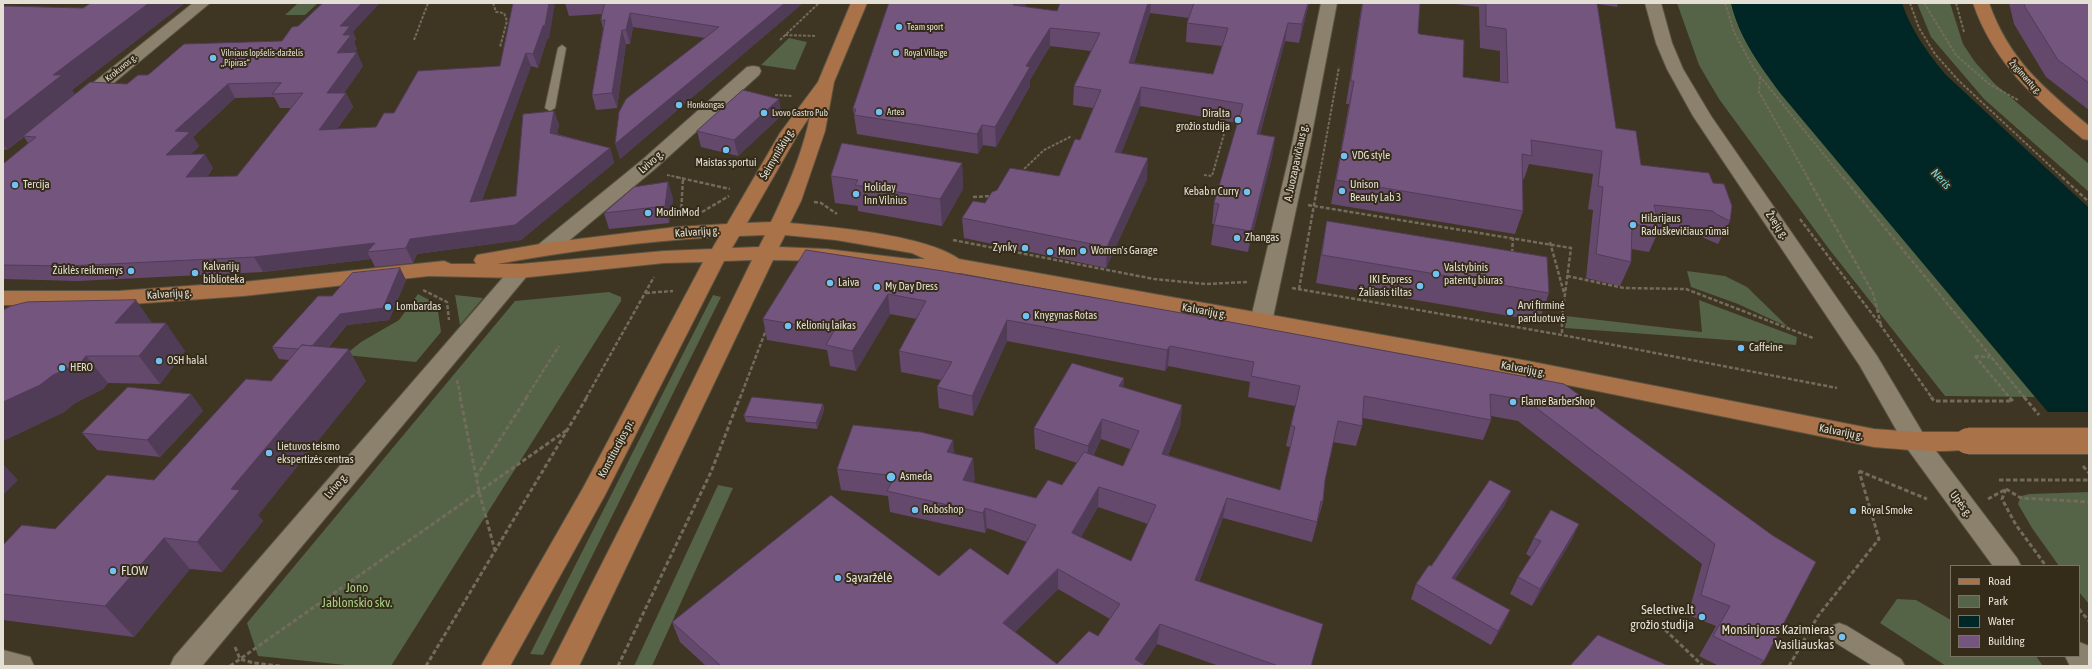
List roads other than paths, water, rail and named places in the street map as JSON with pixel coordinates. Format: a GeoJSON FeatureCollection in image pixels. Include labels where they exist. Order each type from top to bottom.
{"type":"FeatureCollection","features":[{"type":"Feature","properties":{"kind":"main road","name":"Šeimyniškių g."},"geometry":{"type":"LineString","coordinates":[[778,228],[791,201],[816,131],[826,82],[858,3]]}},
{"type":"Feature","properties":{"kind":"main road","name":"Žygimantų g."},"geometry":{"type":"LineString","coordinates":[[1981,3],[1990,26],[2014,67],[2043,96],[2089,135]]}},
{"type":"Feature","properties":{"kind":"main road","name":"Šeimyniškių g."},"geometry":{"type":"LineString","coordinates":[[733,229],[753,198],[789,132],[826,82]]}},
{"type":"Feature","properties":{"kind":"main road","name":"Kalvarijų g."},"geometry":{"type":"LineString","coordinates":[[3,298],[118,298],[243,289],[431,270],[546,249],[678,228],[778,228],[836,234],[917,248],[960,266]]}},
{"type":"Feature","properties":{"kind":"main road"},"geometry":{"type":"LineString","coordinates":[[564,666],[663,468],[778,228]]}},
{"type":"Feature","properties":{"kind":"main road","name":"Konstitucijos pr."},"geometry":{"type":"LineString","coordinates":[[495,666],[592,495],[717,254],[733,229]]}},
{"type":"Feature","properties":{"kind":"main road","name":"Kalvarijų g."},"geometry":{"type":"LineString","coordinates":[[431,270],[520,270],[664,257],[767,253],[826,255],[910,266],[960,266],[1261,322],[1528,369],[1867,437],[1915,441],[1968,441],[2084,451]]}},
{"type":"Feature","properties":{"kind":"street","name":"Krokuvos g."},"geometry":{"type":"LineString","coordinates":[[65,114],[202,3]]}},
{"type":"Feature","properties":{"kind":"street","name":"A. Juozapavičiaus g."},"geometry":{"type":"LineString","coordinates":[[1261,322],[1328,3]]}},
{"type":"Feature","properties":{"kind":"street","name":"Žvejų g."},"geometry":{"type":"LineString","coordinates":[[1653,3],[1664,43],[1675,69],[1687,91],[1868,362],[1915,441]]}},
{"type":"Feature","properties":{"kind":"street","name":"Lvivo g."},"geometry":{"type":"LineString","coordinates":[[546,249],[643,169],[753,71]]}},
{"type":"Feature","properties":{"kind":"street","name":"Lvivo g."},"geometry":{"type":"LineString","coordinates":[[184,666],[520,270]]}},
{"type":"Feature","properties":{"kind":"street","name":"Upės g."},"geometry":{"type":"LineString","coordinates":[[1915,441],[2007,565]]}},
{"type":"Feature","properties":{"kind":"street"},"geometry":{"type":"LineString","coordinates":[[1839,632],[1893,666]]}},
{"type":"Feature","properties":{"kind":"street"},"geometry":{"type":"LineString","coordinates":[[2080,656],[2088,666]]}},
{"type":"Feature","properties":{"kind":"street"},"geometry":{"type":"LineString","coordinates":[[3,663],[20,666]]}},
{"type":"Feature","properties":{"kind":"lane"},"geometry":{"type":"LineString","coordinates":[[550,108],[562,48]]}},
{"type":"Feature","properties":{"kind":"water","name":"Neris"},"geometry":{"type":"Polygon","coordinates":[[[1731,3],[1902,3],[1920,40],[1945,74],[2089,208],[2089,461],[1781,94],[1758,63],[1745,40],[1739,28],[1731,3]]]}},
{"type":"Feature","properties":{"kind":"place","name":"Team sport"},"geometry":{"type":"Point","coordinates":[899,27]}},
{"type":"Feature","properties":{"kind":"place","name":"Royal Village"},"geometry":{"type":"Point","coordinates":[896,53]}},
{"type":"Feature","properties":{"kind":"place","name":"Vilniaus lopšelis-darželis „Pipiras“"},"geometry":{"type":"Point","coordinates":[213,58]}},
{"type":"Feature","properties":{"kind":"place","name":"Honkongas"},"geometry":{"type":"Point","coordinates":[679,105]}},
{"type":"Feature","properties":{"kind":"place","name":"Artea"},"geometry":{"type":"Point","coordinates":[879,112]}},
{"type":"Feature","properties":{"kind":"place","name":"Lvovo Gastro Pub"},"geometry":{"type":"Point","coordinates":[764,113]}},
{"type":"Feature","properties":{"kind":"place","name":"Diralta grožio studija"},"geometry":{"type":"Point","coordinates":[1238,120]}},
{"type":"Feature","properties":{"kind":"place","name":"Maistas sportui"},"geometry":{"type":"Point","coordinates":[726,150]}},
{"type":"Feature","properties":{"kind":"place","name":"VDG style"},"geometry":{"type":"Point","coordinates":[1344,156]}},
{"type":"Feature","properties":{"kind":"place","name":"Tercija"},"geometry":{"type":"Point","coordinates":[15,185]}},
{"type":"Feature","properties":{"kind":"place","name":"Unison Beauty Lab 3"},"geometry":{"type":"Point","coordinates":[1342,191]}},
{"type":"Feature","properties":{"kind":"place","name":"Kebab n Curry"},"geometry":{"type":"Point","coordinates":[1247,192]}},
{"type":"Feature","properties":{"kind":"place","name":"Holiday Inn Vilnius"},"geometry":{"type":"Point","coordinates":[856,194]}},
{"type":"Feature","properties":{"kind":"place","name":"ModinMod"},"geometry":{"type":"Point","coordinates":[648,213]}},
{"type":"Feature","properties":{"kind":"place","name":"Hilarijaus Raduškevičiaus rūmai"},"geometry":{"type":"Point","coordinates":[1633,225]}},
{"type":"Feature","properties":{"kind":"place","name":"Zhangas"},"geometry":{"type":"Point","coordinates":[1237,238]}},
{"type":"Feature","properties":{"kind":"place","name":"Zynky"},"geometry":{"type":"Point","coordinates":[1025,248]}},
{"type":"Feature","properties":{"kind":"place","name":"Women's Garage"},"geometry":{"type":"Point","coordinates":[1083,251]}},
{"type":"Feature","properties":{"kind":"place","name":"Mon"},"geometry":{"type":"Point","coordinates":[1050,252]}},
{"type":"Feature","properties":{"kind":"place","name":"Žūklės reikmenys"},"geometry":{"type":"Point","coordinates":[131,271]}},
{"type":"Feature","properties":{"kind":"place","name":"Kalvarijų biblioteka"},"geometry":{"type":"Point","coordinates":[195,273]}},
{"type":"Feature","properties":{"kind":"place","name":"Valstybinis patentų biuras"},"geometry":{"type":"Point","coordinates":[1436,274]}},
{"type":"Feature","properties":{"kind":"place","name":"Laiva"},"geometry":{"type":"Point","coordinates":[830,283]}},
{"type":"Feature","properties":{"kind":"place","name":"IKI Express Žaliasis tiltas"},"geometry":{"type":"Point","coordinates":[1420,286]}},
{"type":"Feature","properties":{"kind":"place","name":"My Day Dress"},"geometry":{"type":"Point","coordinates":[877,287]}},
{"type":"Feature","properties":{"kind":"place","name":"Lombardas"},"geometry":{"type":"Point","coordinates":[388,307]}},
{"type":"Feature","properties":{"kind":"place","name":"Arvi firminė parduotuvė"},"geometry":{"type":"Point","coordinates":[1510,312]}},
{"type":"Feature","properties":{"kind":"place","name":"Knygynas Rotas"},"geometry":{"type":"Point","coordinates":[1026,316]}},
{"type":"Feature","properties":{"kind":"place","name":"Kelionių laikas"},"geometry":{"type":"Point","coordinates":[788,326]}},
{"type":"Feature","properties":{"kind":"place","name":"Caffeine"},"geometry":{"type":"Point","coordinates":[1741,348]}},
{"type":"Feature","properties":{"kind":"place","name":"OSH halal"},"geometry":{"type":"Point","coordinates":[159,361]}},
{"type":"Feature","properties":{"kind":"place","name":"HERO"},"geometry":{"type":"Point","coordinates":[62,368]}},
{"type":"Feature","properties":{"kind":"place","name":"Flame BarberShop"},"geometry":{"type":"Point","coordinates":[1513,402]}},
{"type":"Feature","properties":{"kind":"place","name":"Lietuvos teismo ekspertizės centras"},"geometry":{"type":"Point","coordinates":[269,453]}},
{"type":"Feature","properties":{"kind":"place","name":"Asmeda"},"geometry":{"type":"Point","coordinates":[891,477]}},
{"type":"Feature","properties":{"kind":"place","name":"Roboshop"},"geometry":{"type":"Point","coordinates":[915,510]}},
{"type":"Feature","properties":{"kind":"place","name":"Royal Smoke"},"geometry":{"type":"Point","coordinates":[1853,511]}},
{"type":"Feature","properties":{"kind":"place","name":"FLOW"},"geometry":{"type":"Point","coordinates":[113,571]}},
{"type":"Feature","properties":{"kind":"place","name":"Sąvaržėlė"},"geometry":{"type":"Point","coordinates":[838,578]}},
{"type":"Feature","properties":{"kind":"place","name":"Selective.lt grožio studija"},"geometry":{"type":"Point","coordinates":[1702,617]}},
{"type":"Feature","properties":{"kind":"place","name":"Monsinjoras Kazimieras Vasiliauskas"},"geometry":{"type":"Point","coordinates":[1842,637]}},
{"type":"Feature","properties":{"kind":"park label","name":"Jono Jablonskio skv."},"geometry":{"type":"Point","coordinates":[357,596]}}]}
